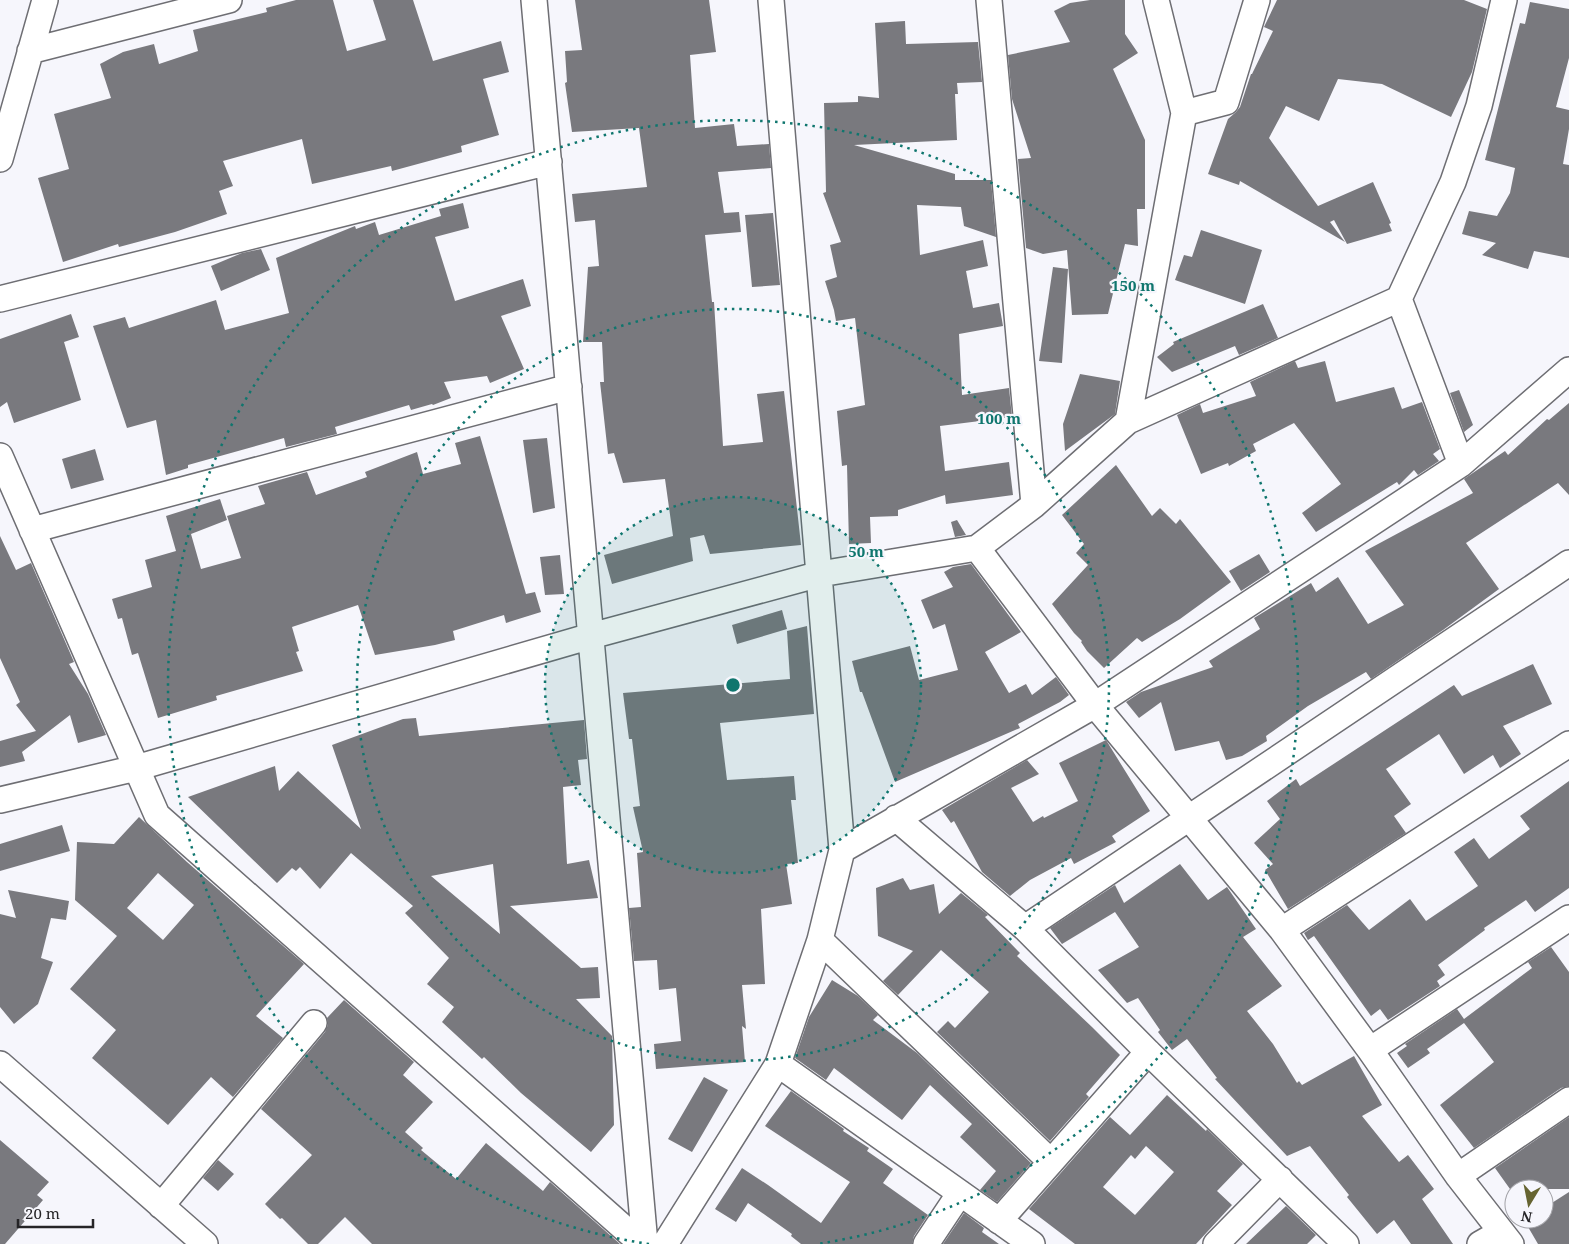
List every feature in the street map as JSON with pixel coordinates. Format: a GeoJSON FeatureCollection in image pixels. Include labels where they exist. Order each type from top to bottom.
{"type":"FeatureCollection","features":[{"type":"Feature","properties":{"kind":"street"},"geometry":{"type":"LineString","coordinates":[[0,159],[45,0]]}},
{"type":"Feature","properties":{"kind":"street"},"geometry":{"type":"LineString","coordinates":[[30,52],[229,0]]}},
{"type":"Feature","properties":{"kind":"street"},"geometry":{"type":"LineString","coordinates":[[534,0],[644,1244]]}},
{"type":"Feature","properties":{"kind":"street"},"geometry":{"type":"LineString","coordinates":[[665,1244],[778,1064],[820,940],[842,850],[771,0]]}},
{"type":"Feature","properties":{"kind":"street"},"geometry":{"type":"LineString","coordinates":[[989,0],[1034,505]]}},
{"type":"Feature","properties":{"kind":"street"},"geometry":{"type":"LineString","coordinates":[[1128,421],[1184,113],[1156,0]]}},
{"type":"Feature","properties":{"kind":"street"},"geometry":{"type":"LineString","coordinates":[[1184,113],[1226,102],[1257,0]]}},
{"type":"Feature","properties":{"kind":"street"},"geometry":{"type":"LineString","coordinates":[[0,800],[136,768],[591,636],[820,574],[977,548],[1034,505],[1128,421],[1399,299],[1453,182],[1479,106],[1504,0]]}},
{"type":"Feature","properties":{"kind":"street"},"geometry":{"type":"LineString","coordinates":[[0,299],[549,162]]}},
{"type":"Feature","properties":{"kind":"street"},"geometry":{"type":"LineString","coordinates":[[1399,299],[1461,464]]}},
{"type":"Feature","properties":{"kind":"street"},"geometry":{"type":"LineString","coordinates":[[842,850],[1095,705],[1461,464],[1569,370]]}},
{"type":"Feature","properties":{"kind":"street"},"geometry":{"type":"LineString","coordinates":[[32,530],[569,387]]}},
{"type":"Feature","properties":{"kind":"street"},"geometry":{"type":"LineString","coordinates":[[0,456],[156,815],[644,1244]]}},
{"type":"Feature","properties":{"kind":"street"},"geometry":{"type":"LineString","coordinates":[[977,548],[1095,705],[1282,930],[1370,1050],[1458,1176],[1497,1240]]}},
{"type":"Feature","properties":{"kind":"street"},"geometry":{"type":"LineString","coordinates":[[1024,928],[1569,563]]}},
{"type":"Feature","properties":{"kind":"street"},"geometry":{"type":"LineString","coordinates":[[1282,930],[1569,744]]}},
{"type":"Feature","properties":{"kind":"street"},"geometry":{"type":"LineString","coordinates":[[896,818],[1024,928],[1148,1052],[1346,1244]]}},
{"type":"Feature","properties":{"kind":"street"},"geometry":{"type":"LineString","coordinates":[[1370,1050],[1569,918]]}},
{"type":"Feature","properties":{"kind":"street"},"geometry":{"type":"LineString","coordinates":[[820,940],[1051,1162]]}},
{"type":"Feature","properties":{"kind":"street"},"geometry":{"type":"LineString","coordinates":[[161,1206],[314,1023]]}},
{"type":"Feature","properties":{"kind":"street"},"geometry":{"type":"LineString","coordinates":[[999,1221],[1148,1052]]}},
{"type":"Feature","properties":{"kind":"street"},"geometry":{"type":"LineString","coordinates":[[0,1064],[205,1244]]}},
{"type":"Feature","properties":{"kind":"street"},"geometry":{"type":"LineString","coordinates":[[778,1064],[1032,1244]]}},
{"type":"Feature","properties":{"kind":"street"},"geometry":{"type":"LineString","coordinates":[[1458,1176],[1569,1100]]}},
{"type":"Feature","properties":{"kind":"street"},"geometry":{"type":"LineString","coordinates":[[1216,1244],[1280,1179]]}},
{"type":"Feature","properties":{"kind":"street"},"geometry":{"type":"LineString","coordinates":[[926,1244],[960,1193]]}},
{"type":"Feature","properties":{"kind":"building"},"geometry":{"type":"Polygon","coordinates":[[[296,0],[333,0],[347,51],[386,40],[373,0],[413,0],[433,61],[501,41],[509,72],[483,79],[499,135],[461,146],[462,152],[392,171],[391,166],[312,184],[302,139],[223,161],[233,186],[219,191],[227,214],[175,232],[119,247],[118,244],[63,262],[38,178],[69,169],[54,114],[111,98],[100,64],[123,52],[154,44],[159,64],[198,51],[193,30],[267,12],[266,8],[296,0]]]}},
{"type":"Feature","properties":{"kind":"building"},"geometry":{"type":"Polygon","coordinates":[[[575,0],[709,0],[716,52],[690,55],[695,128],[734,124],[737,146],[769,144],[771,168],[718,172],[724,213],[739,212],[741,232],[705,235],[712,302],[714,302],[723,446],[763,442],[757,394],[784,391],[801,545],[710,554],[704,535],[690,538],[693,561],[612,584],[604,555],[673,536],[665,479],[623,483],[614,453],[608,454],[600,382],[604,382],[602,342],[583,342],[588,267],[599,266],[595,220],[575,222],[572,194],[647,187],[639,128],[572,132],[565,83],[567,82],[565,51],[582,50],[575,0]]]}},
{"type":"Feature","properties":{"kind":"building"},"geometry":{"type":"Polygon","coordinates":[[[1090,0],[1125,0],[1125,34],[1138,53],[1113,69],[1145,140],[1145,209],[1137,209],[1138,246],[1125,244],[1108,314],[1072,315],[1067,250],[1043,254],[1026,248],[1018,159],[1031,158],[1012,99],[1008,55],[1070,42],[1054,11],[1070,3],[1090,0]]]}},
{"type":"Feature","properties":{"kind":"building"},"geometry":{"type":"Polygon","coordinates":[[[1277,0],[1464,0],[1487,9],[1472,72],[1451,117],[1382,84],[1338,79],[1319,121],[1286,106],[1269,138],[1318,206],[1373,182],[1391,223],[1389,224],[1392,231],[1347,244],[1334,220],[1330,222],[1345,242],[1240,181],[1239,185],[1208,174],[1228,119],[1240,107],[1251,74],[1273,31],[1264,27],[1277,0]]]}},
{"type":"Feature","properties":{"kind":"building"},"geometry":{"type":"Polygon","coordinates":[[[1530,2],[1569,9],[1569,58],[1556,107],[1569,110],[1569,129],[1563,164],[1569,165],[1569,258],[1534,251],[1528,269],[1482,255],[1496,243],[1462,234],[1469,211],[1497,216],[1510,193],[1515,168],[1485,160],[1520,23],[1525,24],[1530,2]]]}},
{"type":"Feature","properties":{"kind":"building"},"geometry":{"type":"Polygon","coordinates":[[[905,21],[906,44],[978,42],[982,82],[957,83],[958,94],[955,94],[957,140],[854,145],[955,174],[955,180],[991,180],[996,237],[964,226],[961,207],[917,205],[920,255],[983,240],[988,266],[966,271],[973,308],[999,303],[1003,326],[959,334],[962,395],[1009,388],[1012,417],[940,426],[945,471],[1009,462],[1013,495],[946,504],[945,495],[898,510],[898,516],[870,517],[871,543],[849,544],[847,465],[842,466],[837,411],[865,405],[855,318],[836,321],[825,281],[837,277],[830,245],[841,242],[823,193],[826,192],[824,103],[858,102],[858,96],[879,98],[875,23],[905,21]]]}},
{"type":"Feature","properties":{"kind":"building"},"geometry":{"type":"Polygon","coordinates":[[[463,203],[469,228],[435,237],[455,301],[523,279],[531,306],[501,316],[524,369],[490,383],[487,376],[444,382],[451,398],[433,405],[411,410],[409,405],[335,427],[337,434],[286,447],[284,438],[188,465],[188,468],[166,475],[156,420],[127,428],[93,326],[125,317],[129,328],[216,300],[225,330],[289,313],[276,258],[355,226],[356,229],[375,222],[379,235],[441,216],[439,209],[463,203]]]}},
{"type":"Feature","properties":{"kind":"building"},"geometry":{"type":"Polygon","coordinates":[[[773,213],[780,285],[752,287],[745,215],[773,213]]]}},
{"type":"Feature","properties":{"kind":"building"},"geometry":{"type":"Polygon","coordinates":[[[1201,230],[1262,250],[1245,304],[1175,280],[1184,255],[1192,257],[1201,230]]]}},
{"type":"Feature","properties":{"kind":"building"},"geometry":{"type":"Polygon","coordinates":[[[261,249],[270,270],[221,291],[211,266],[242,253],[261,249]]]}},
{"type":"Feature","properties":{"kind":"building"},"geometry":{"type":"Polygon","coordinates":[[[1053,267],[1068,269],[1062,363],[1039,361],[1053,267]]]}},
{"type":"Feature","properties":{"kind":"building"},"geometry":{"type":"Polygon","coordinates":[[[1263,304],[1278,338],[1239,355],[1235,346],[1172,372],[1157,357],[1174,344],[1173,342],[1263,304]]]}},
{"type":"Feature","properties":{"kind":"building"},"geometry":{"type":"Polygon","coordinates":[[[71,314],[79,337],[64,342],[81,400],[14,423],[7,402],[0,407],[0,339],[71,314]]]}},
{"type":"Feature","properties":{"kind":"building"},"geometry":{"type":"Polygon","coordinates":[[[1295,361],[1298,368],[1325,361],[1336,402],[1394,387],[1402,409],[1422,402],[1440,449],[1433,454],[1439,461],[1418,475],[1414,470],[1399,485],[1397,482],[1316,532],[1302,513],[1341,484],[1294,423],[1253,444],[1256,451],[1229,466],[1228,463],[1201,474],[1177,415],[1200,404],[1203,413],[1256,396],[1250,382],[1295,361]]]}},
{"type":"Feature","properties":{"kind":"building"},"geometry":{"type":"Polygon","coordinates":[[[1080,374],[1120,381],[1115,414],[1065,451],[1063,424],[1080,374]]]}},
{"type":"Feature","properties":{"kind":"building"},"geometry":{"type":"Polygon","coordinates":[[[1459,390],[1473,425],[1464,432],[1450,393],[1459,390]]]}},
{"type":"Feature","properties":{"kind":"building"},"geometry":{"type":"Polygon","coordinates":[[[1569,403],[1569,495],[1558,483],[1466,543],[1499,589],[1371,679],[1366,672],[1308,706],[1266,736],[1267,741],[1242,756],[1226,760],[1219,741],[1175,751],[1161,702],[1139,718],[1126,702],[1141,692],[1213,667],[1209,661],[1260,629],[1254,618],[1311,583],[1316,592],[1338,577],[1368,624],[1404,605],[1365,551],[1473,493],[1464,479],[1505,451],[1508,455],[1547,419],[1549,420],[1569,403]]]}},
{"type":"Feature","properties":{"kind":"building"},"geometry":{"type":"Polygon","coordinates":[[[480,436],[526,594],[535,592],[541,612],[506,623],[504,615],[453,631],[455,640],[375,655],[358,605],[292,627],[299,651],[296,652],[303,671],[216,696],[217,700],[158,718],[138,653],[132,655],[122,618],[118,619],[112,599],[152,587],[145,560],[176,551],[166,516],[220,499],[227,520],[191,534],[201,569],[241,558],[227,516],[265,504],[258,486],[307,472],[316,495],[367,477],[365,472],[417,452],[423,474],[461,464],[455,443],[480,436]]]}},
{"type":"Feature","properties":{"kind":"building"},"geometry":{"type":"Polygon","coordinates":[[[547,438],[555,508],[533,513],[523,440],[547,438]]]}},
{"type":"Feature","properties":{"kind":"building"},"geometry":{"type":"Polygon","coordinates":[[[95,449],[104,480],[71,489],[62,459],[95,449]]]}},
{"type":"Feature","properties":{"kind":"building"},"geometry":{"type":"Polygon","coordinates":[[[1116,465],[1152,516],[1160,508],[1176,524],[1180,519],[1231,582],[1180,619],[1142,642],[1137,638],[1104,668],[1087,651],[1082,641],[1052,604],[1088,565],[1076,553],[1084,544],[1062,515],[1116,465]]]}},
{"type":"Feature","properties":{"kind":"building"},"geometry":{"type":"Polygon","coordinates":[[[957,520],[966,535],[955,537],[951,522],[957,520]]]}},
{"type":"Feature","properties":{"kind":"building"},"geometry":{"type":"Polygon","coordinates":[[[0,536],[16,570],[31,563],[74,662],[69,664],[88,694],[106,735],[78,743],[70,715],[22,752],[25,761],[0,767],[0,741],[36,731],[16,705],[20,702],[0,658],[0,536]]]}},
{"type":"Feature","properties":{"kind":"building"},"geometry":{"type":"Polygon","coordinates":[[[1259,554],[1270,572],[1241,591],[1229,571],[1259,554]]]}},
{"type":"Feature","properties":{"kind":"building"},"geometry":{"type":"Polygon","coordinates":[[[560,555],[564,594],[545,595],[540,557],[560,555]]]}},
{"type":"Feature","properties":{"kind":"building"},"geometry":{"type":"Polygon","coordinates":[[[971,564],[1021,632],[985,652],[1009,693],[1026,684],[1032,695],[1056,677],[1069,695],[1060,702],[1018,724],[1020,728],[895,782],[862,692],[860,692],[852,661],[910,646],[919,680],[958,670],[945,624],[933,629],[921,600],[953,587],[944,572],[953,567],[971,564]]]}},
{"type":"Feature","properties":{"kind":"building"},"geometry":{"type":"Polygon","coordinates":[[[782,610],[787,629],[737,644],[732,625],[782,610]]]}},
{"type":"Feature","properties":{"kind":"building"},"geometry":{"type":"Polygon","coordinates":[[[807,626],[814,714],[720,723],[727,780],[794,776],[796,800],[791,800],[798,863],[786,864],[792,904],[761,909],[765,984],[742,985],[746,1029],[742,1026],[745,1062],[656,1069],[654,1044],[681,1041],[676,988],[659,990],[657,960],[634,961],[629,908],[641,907],[637,853],[643,852],[633,807],[640,806],[632,739],[629,739],[623,693],[790,679],[787,631],[807,626]]]}},
{"type":"Feature","properties":{"kind":"building"},"geometry":{"type":"Polygon","coordinates":[[[1533,664],[1552,704],[1503,726],[1521,754],[1500,768],[1493,755],[1464,774],[1439,734],[1386,769],[1411,804],[1394,816],[1406,833],[1288,909],[1265,870],[1273,864],[1254,843],[1280,819],[1267,801],[1296,779],[1300,786],[1454,685],[1462,696],[1533,664]]]}},
{"type":"Feature","properties":{"kind":"building"},"geometry":{"type":"Polygon","coordinates":[[[416,718],[419,736],[584,720],[587,759],[578,760],[581,785],[563,787],[567,864],[589,860],[598,898],[510,906],[581,968],[598,967],[600,998],[576,999],[612,1036],[614,1125],[591,1152],[521,1093],[484,1057],[482,1059],[442,1022],[454,1007],[427,984],[449,958],[405,913],[413,906],[351,853],[320,889],[300,867],[296,871],[292,868],[277,883],[188,797],[275,766],[279,791],[298,771],[361,829],[332,745],[403,719],[416,718]],[[493,864],[431,876],[500,934],[493,864]]]}},
{"type":"Feature","properties":{"kind":"building"},"geometry":{"type":"Polygon","coordinates":[[[1106,740],[1150,811],[1112,836],[1116,842],[1074,864],[1071,858],[1030,880],[1010,896],[982,872],[954,821],[951,823],[942,810],[1027,760],[1039,774],[1011,788],[1033,822],[1043,816],[1044,818],[1078,801],[1059,763],[1106,740]]]}},
{"type":"Feature","properties":{"kind":"building"},"geometry":{"type":"Polygon","coordinates":[[[1569,781],[1569,888],[1535,912],[1526,900],[1484,928],[1485,930],[1438,965],[1445,975],[1437,981],[1440,986],[1388,1020],[1380,1009],[1371,1016],[1314,936],[1308,940],[1304,933],[1347,905],[1369,930],[1410,899],[1426,921],[1478,886],[1454,852],[1474,838],[1489,859],[1530,829],[1520,816],[1569,781]]]}},
{"type":"Feature","properties":{"kind":"building"},"geometry":{"type":"Polygon","coordinates":[[[139,817],[187,862],[304,964],[256,1016],[283,1038],[233,1097],[211,1077],[168,1125],[92,1058],[116,1030],[70,989],[117,936],[75,900],[77,842],[114,844],[139,817]],[[158,873],[127,908],[163,940],[194,905],[158,873]]]}},
{"type":"Feature","properties":{"kind":"building"},"geometry":{"type":"Polygon","coordinates":[[[62,825],[70,851],[0,871],[0,844],[62,825]]]}},
{"type":"Feature","properties":{"kind":"building"},"geometry":{"type":"Polygon","coordinates":[[[1180,864],[1208,900],[1227,887],[1256,929],[1243,937],[1282,986],[1247,1011],[1273,1044],[1297,1083],[1299,1081],[1302,1085],[1354,1056],[1382,1105],[1362,1116],[1399,1162],[1408,1155],[1434,1189],[1422,1199],[1453,1244],[1411,1244],[1394,1220],[1377,1234],[1310,1146],[1287,1156],[1215,1079],[1217,1078],[1187,1039],[1172,1050],[1158,1032],[1160,1030],[1138,998],[1127,1003],[1098,970],[1139,947],[1115,912],[1062,944],[1050,928],[1115,885],[1124,903],[1180,864]]]}},
{"type":"Feature","properties":{"kind":"building"},"geometry":{"type":"Polygon","coordinates":[[[903,878],[910,890],[934,884],[939,914],[961,893],[988,915],[985,917],[1020,953],[1017,956],[1120,1055],[1086,1094],[1089,1097],[1050,1141],[937,1032],[948,1021],[955,1028],[989,992],[941,950],[898,995],[883,981],[913,951],[878,936],[876,888],[903,878]]]}},
{"type":"Feature","properties":{"kind":"building"},"geometry":{"type":"Polygon","coordinates":[[[8,890],[69,901],[66,920],[51,918],[41,958],[53,962],[38,1004],[14,1024],[0,1007],[0,914],[16,918],[8,890]]]}},
{"type":"Feature","properties":{"kind":"building"},"geometry":{"type":"Polygon","coordinates":[[[1551,947],[1569,972],[1569,1086],[1561,1088],[1474,1148],[1440,1105],[1494,1062],[1464,1023],[1427,1049],[1430,1053],[1408,1068],[1397,1053],[1407,1046],[1405,1044],[1457,1009],[1464,1019],[1532,968],[1528,962],[1551,947]]]}},
{"type":"Feature","properties":{"kind":"building"},"geometry":{"type":"Polygon","coordinates":[[[832,980],[858,996],[878,1015],[873,1020],[917,1053],[1031,1163],[997,1202],[980,1190],[996,1171],[960,1137],[972,1124],[930,1085],[902,1120],[834,1068],[826,1080],[795,1058],[809,1017],[832,980]]]}},
{"type":"Feature","properties":{"kind":"building"},"geometry":{"type":"Polygon","coordinates":[[[344,1000],[414,1062],[403,1075],[433,1102],[405,1132],[423,1148],[421,1150],[456,1179],[486,1143],[543,1191],[550,1182],[620,1244],[372,1244],[345,1217],[318,1244],[308,1244],[265,1204],[312,1155],[261,1109],[325,1032],[328,1025],[327,1018],[344,1000]]]}},
{"type":"Feature","properties":{"kind":"building"},"geometry":{"type":"Polygon","coordinates":[[[704,1077],[728,1090],[692,1152],[668,1139],[704,1077]]]}},
{"type":"Feature","properties":{"kind":"building"},"geometry":{"type":"Polygon","coordinates":[[[791,1091],[844,1129],[843,1131],[869,1148],[867,1151],[893,1169],[883,1183],[928,1215],[914,1236],[912,1244],[801,1244],[791,1236],[792,1234],[748,1203],[736,1222],[715,1209],[742,1168],[821,1223],[850,1182],[765,1126],[791,1091]]]}},
{"type":"Feature","properties":{"kind":"building"},"geometry":{"type":"Polygon","coordinates":[[[1167,1095],[1206,1131],[1207,1129],[1243,1164],[1217,1191],[1232,1205],[1196,1244],[1075,1244],[1029,1209],[1110,1117],[1130,1135],[1167,1095]],[[1146,1146],[1135,1159],[1131,1155],[1103,1187],[1135,1215],[1174,1172],[1146,1146]]]}},
{"type":"Feature","properties":{"kind":"building"},"geometry":{"type":"Polygon","coordinates":[[[1569,1117],[1569,1189],[1554,1189],[1554,1179],[1504,1179],[1504,1181],[1495,1168],[1569,1117]]]}},
{"type":"Feature","properties":{"kind":"building"},"geometry":{"type":"Polygon","coordinates":[[[0,1140],[49,1182],[37,1195],[43,1200],[5,1244],[0,1244],[0,1140]]]}},
{"type":"Feature","properties":{"kind":"building"},"geometry":{"type":"Polygon","coordinates":[[[218,1160],[234,1174],[218,1191],[203,1178],[218,1160]]]}},
{"type":"Feature","properties":{"kind":"building"},"geometry":{"type":"Polygon","coordinates":[[[1569,1192],[1569,1244],[1538,1244],[1529,1229],[1554,1229],[1554,1202],[1569,1192]]]}},
{"type":"Feature","properties":{"kind":"building"},"geometry":{"type":"Polygon","coordinates":[[[1286,1206],[1316,1235],[1307,1244],[1246,1244],[1286,1206]]]}},
{"type":"Feature","properties":{"kind":"building"},"geometry":{"type":"Polygon","coordinates":[[[964,1213],[984,1228],[982,1232],[999,1244],[943,1244],[964,1213]]]}}]}
